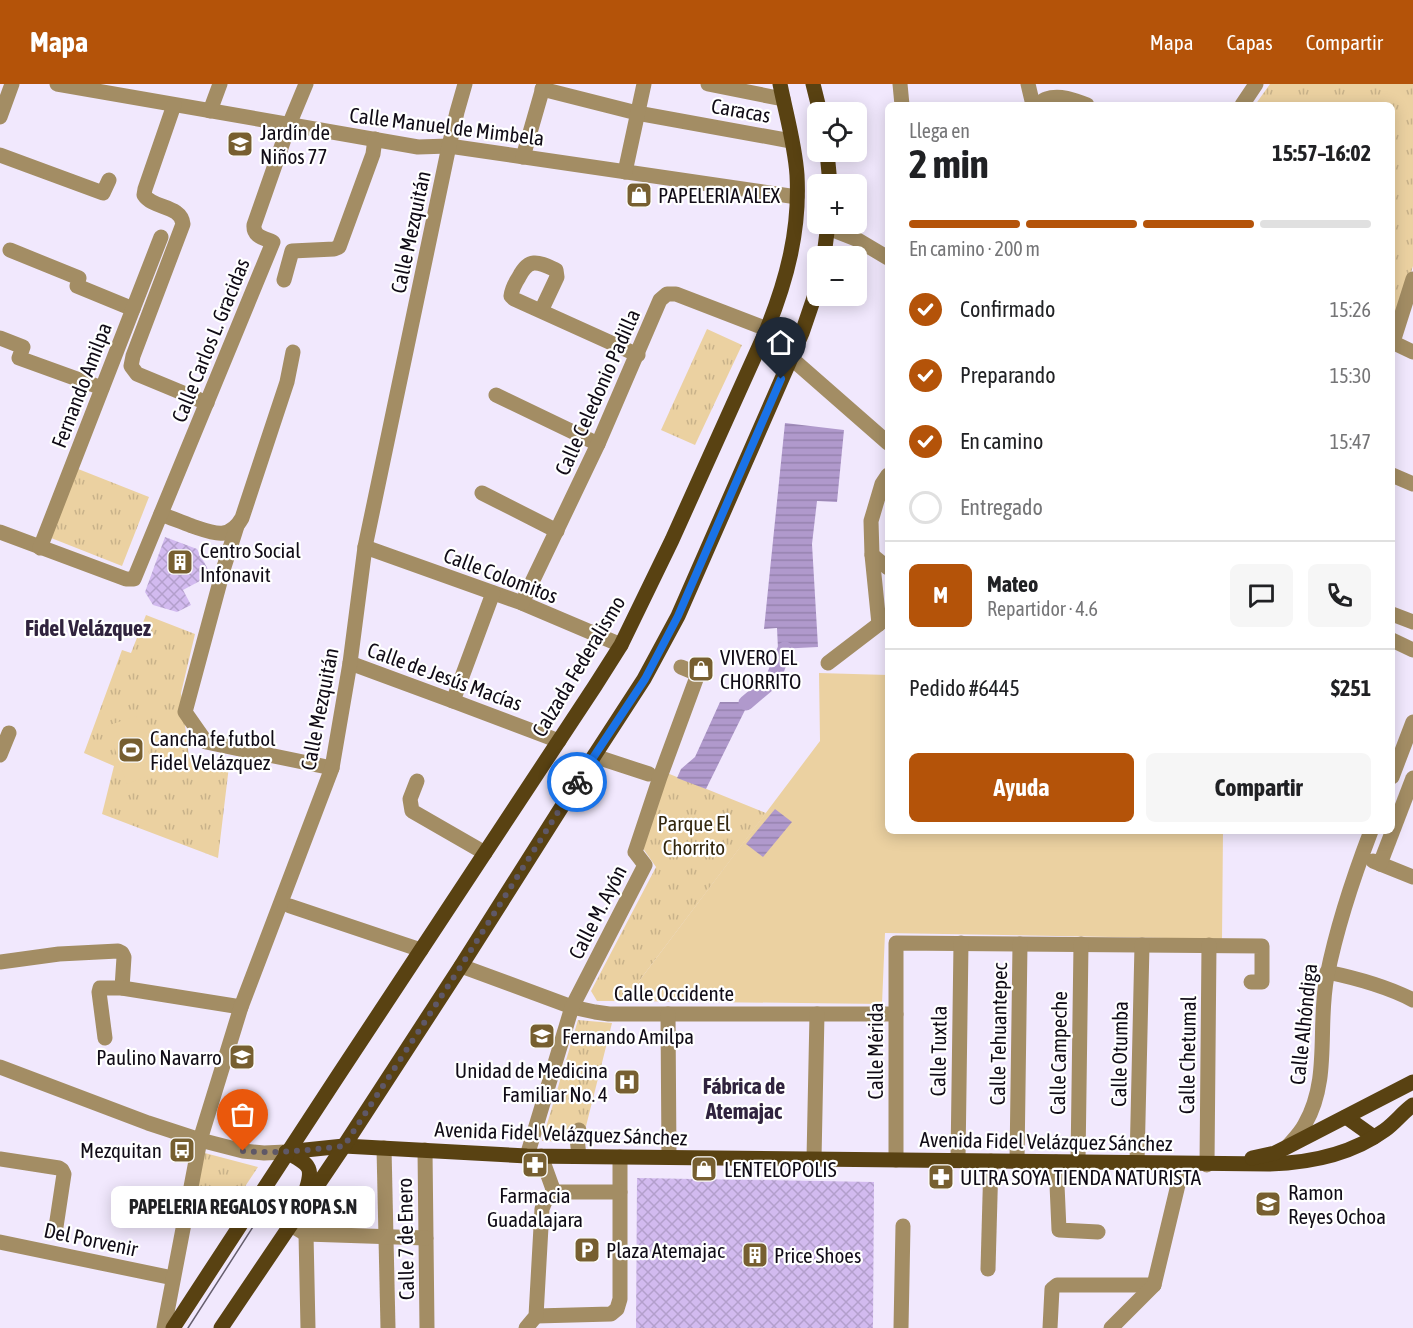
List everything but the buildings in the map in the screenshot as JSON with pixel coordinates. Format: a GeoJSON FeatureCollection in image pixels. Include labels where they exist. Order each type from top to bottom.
{"type":"FeatureCollection","features":[{"type":"Feature","properties":{"kind":"main road"},"geometry":{"type":"LineString","coordinates":[[813,84],[818,102]]}},
{"type":"Feature","properties":{"kind":"main road","name":"Calzada Federalismo"},"geometry":{"type":"LineString","coordinates":[[173,1328],[286,1152],[621,645],[672,540],[778,301],[794,240],[797,197],[797,174],[781,91]]}},
{"type":"Feature","properties":{"kind":"main road"},"geometry":{"type":"LineString","coordinates":[[221,1328],[344,1146],[645,679],[673,624],[791,358],[811,306]]}},
{"type":"Feature","properties":{"kind":"main road","name":"Avenida Fidel Velázquez Sánchez"},"geometry":{"type":"LineString","coordinates":[[1207,1165],[1262,1156],[1287,1147],[1413,1082]]}},
{"type":"Feature","properties":{"kind":"main road","name":"Avenida Fidel Velázquez Sánchez"},"geometry":{"type":"LineString","coordinates":[[286,1152],[344,1146],[534,1156],[1207,1165],[1286,1164],[1303,1162],[1357,1146],[1386,1129],[1413,1105]]}},
{"type":"Feature","properties":{"kind":"main road"},"geometry":{"type":"LineString","coordinates":[[1346,1117],[1374,1137]]}},
{"type":"Feature","properties":{"kind":"main road"},"geometry":{"type":"LineString","coordinates":[[286,1152],[306,1164],[310,1174],[295,1219]]}},
{"type":"Feature","properties":{"kind":"street"},"geometry":{"type":"LineString","coordinates":[[0,117],[12,84]]}},
{"type":"Feature","properties":{"kind":"street","name":"Calle Manuel de Mimbela"},"geometry":{"type":"LineString","coordinates":[[57,84],[113,89],[174,105],[418,147],[449,146],[797,197]]}},
{"type":"Feature","properties":{"kind":"street"},"geometry":{"type":"LineString","coordinates":[[210,111],[220,84]]}},
{"type":"Feature","properties":{"kind":"street"},"geometry":{"type":"LineString","coordinates":[[289,125],[306,84]]}},
{"type":"Feature","properties":{"kind":"street","name":"Calle Mezquitán"},"geometry":{"type":"LineString","coordinates":[[164,1328],[200,1140],[241,1006],[332,768],[350,663],[365,547],[449,146],[465,84]]}},
{"type":"Feature","properties":{"kind":"street"},"geometry":{"type":"LineString","coordinates":[[625,172],[644,84]]}},
{"type":"Feature","properties":{"kind":"street"},"geometry":{"type":"LineString","coordinates":[[708,84],[781,91]]}},
{"type":"Feature","properties":{"kind":"street"},"geometry":{"type":"LineString","coordinates":[[900,84],[902,102]]}},
{"type":"Feature","properties":{"kind":"street"},"geometry":{"type":"LineString","coordinates":[[1028,84],[1032,102]]}},
{"type":"Feature","properties":{"kind":"street"},"geometry":{"type":"LineString","coordinates":[[1244,102],[1256,84]]}},
{"type":"Feature","properties":{"kind":"street"},"geometry":{"type":"LineString","coordinates":[[523,157],[543,86]]}},
{"type":"Feature","properties":{"kind":"street","name":"Caracas"},"geometry":{"type":"LineString","coordinates":[[543,86],[637,113],[791,141]]}},
{"type":"Feature","properties":{"kind":"street"},"geometry":{"type":"LineString","coordinates":[[1042,102],[1059,97],[1080,102]]}},
{"type":"Feature","properties":{"kind":"street"},"geometry":{"type":"LineString","coordinates":[[174,105],[144,195],[148,201],[178,213],[182,217],[183,224],[131,366],[137,374],[207,403]]}},
{"type":"Feature","properties":{"kind":"street","name":"Calle Carlos L. Gracidas"},"geometry":{"type":"LineString","coordinates":[[40,548],[126,579],[134,579],[273,243],[256,235],[253,230],[289,125]]}},
{"type":"Feature","properties":{"kind":"street"},"geometry":{"type":"LineString","coordinates":[[284,280],[292,251],[339,247],[373,154],[375,139]]}},
{"type":"Feature","properties":{"kind":"street"},"geometry":{"type":"LineString","coordinates":[[0,155],[103,193],[109,180]]}},
{"type":"Feature","properties":{"kind":"street"},"geometry":{"type":"LineString","coordinates":[[845,234],[885,256]]}},
{"type":"Feature","properties":{"kind":"street","name":"Fernando Amilpa"},"geometry":{"type":"LineString","coordinates":[[40,548],[161,237]]}},
{"type":"Feature","properties":{"kind":"street"},"geometry":{"type":"LineString","coordinates":[[10,250],[79,278],[77,286],[133,309]]}},
{"type":"Feature","properties":{"kind":"street"},"geometry":{"type":"LineString","coordinates":[[1395,336],[1413,279]]}},
{"type":"Feature","properties":{"kind":"street","name":"Calle Celedonio Padilla"},"geometry":{"type":"LineString","coordinates":[[522,603],[598,444],[660,300],[667,294],[676,294],[767,329]]}},
{"type":"Feature","properties":{"kind":"street"},"geometry":{"type":"LineString","coordinates":[[541,311],[638,355]]}},
{"type":"Feature","properties":{"kind":"street"},"geometry":{"type":"LineString","coordinates":[[0,338],[23,347],[19,358],[102,388]]}},
{"type":"Feature","properties":{"kind":"street"},"geometry":{"type":"LineString","coordinates":[[1395,343],[1413,352]]}},
{"type":"Feature","properties":{"kind":"street"},"geometry":{"type":"LineString","coordinates":[[293,352],[287,382],[224,567],[185,711],[206,742],[332,768]]}},
{"type":"Feature","properties":{"kind":"street"},"geometry":{"type":"LineString","coordinates":[[791,358],[885,440]]}},
{"type":"Feature","properties":{"kind":"street"},"geometry":{"type":"LineString","coordinates":[[496,395],[598,444]]}},
{"type":"Feature","properties":{"kind":"street"},"geometry":{"type":"LineString","coordinates":[[1395,476],[1413,484]]}},
{"type":"Feature","properties":{"kind":"street"},"geometry":{"type":"LineString","coordinates":[[828,663],[883,624],[872,555],[871,521],[885,480]]}},
{"type":"Feature","properties":{"kind":"street"},"geometry":{"type":"LineString","coordinates":[[482,493],[558,531]]}},
{"type":"Feature","properties":{"kind":"street"},"geometry":{"type":"LineString","coordinates":[[161,514],[211,533],[222,534],[237,526]]}},
{"type":"Feature","properties":{"kind":"street"},"geometry":{"type":"LineString","coordinates":[[0,532],[40,548]]}},
{"type":"Feature","properties":{"kind":"street","name":"Calle Colomitos"},"geometry":{"type":"LineString","coordinates":[[365,547],[522,603],[621,645]]}},
{"type":"Feature","properties":{"kind":"street"},"geometry":{"type":"LineString","coordinates":[[872,555],[885,566]]}},
{"type":"Feature","properties":{"kind":"street"},"geometry":{"type":"LineString","coordinates":[[453,701],[493,593]]}},
{"type":"Feature","properties":{"kind":"street"},"geometry":{"type":"LineString","coordinates":[[1395,615],[1413,622]]}},
{"type":"Feature","properties":{"kind":"street"},"geometry":{"type":"LineString","coordinates":[[1395,641],[1413,650]]}},
{"type":"Feature","properties":{"kind":"street","name":"Calle de Jesús Macías"},"geometry":{"type":"LineString","coordinates":[[350,663],[559,741]]}},
{"type":"Feature","properties":{"kind":"street","name":"Calle M. Ayón"},"geometry":{"type":"LineString","coordinates":[[534,1156],[572,1007],[645,865],[635,852],[698,674],[681,667]]}},
{"type":"Feature","properties":{"kind":"street"},"geometry":{"type":"LineString","coordinates":[[1395,772],[1408,748],[1413,722]]}},
{"type":"Feature","properties":{"kind":"street"},"geometry":{"type":"LineString","coordinates":[[0,755],[9,733]]}},
{"type":"Feature","properties":{"kind":"street"},"geometry":{"type":"LineString","coordinates":[[594,756],[649,774]]}},
{"type":"Feature","properties":{"kind":"street"},"geometry":{"type":"LineString","coordinates":[[1395,825],[1413,778]]}},
{"type":"Feature","properties":{"kind":"street"},"geometry":{"type":"LineString","coordinates":[[417,781],[410,799],[412,811],[485,853]]}},
{"type":"Feature","properties":{"kind":"street","name":"Calle Alhóndiga"},"geometry":{"type":"LineString","coordinates":[[1287,1147],[1305,1125],[1316,1098],[1320,1081],[1327,972],[1346,901],[1370,834]]}},
{"type":"Feature","properties":{"kind":"street"},"geometry":{"type":"LineString","coordinates":[[1380,864],[1392,834]]}},
{"type":"Feature","properties":{"kind":"street"},"geometry":{"type":"LineString","coordinates":[[1362,856],[1413,877]]}},
{"type":"Feature","properties":{"kind":"street"},"geometry":{"type":"LineString","coordinates":[[290,906],[421,950]]}},
{"type":"Feature","properties":{"kind":"street","name":"Calle Mérida"},"geometry":{"type":"LineString","coordinates":[[896,1160],[896,943],[961,943]]}},
{"type":"Feature","properties":{"kind":"street"},"geometry":{"type":"LineString","coordinates":[[961,943],[1262,946],[1262,982],[1251,982]]}},
{"type":"Feature","properties":{"kind":"street","name":"Calle Tuxtla"},"geometry":{"type":"LineString","coordinates":[[958,1160],[961,943]]}},
{"type":"Feature","properties":{"kind":"street","name":"Calle Tehuantepec"},"geometry":{"type":"LineString","coordinates":[[1017,1161],[1020,944]]}},
{"type":"Feature","properties":{"kind":"street","name":"Calle Campeche"},"geometry":{"type":"LineString","coordinates":[[1078,1162],[1081,944]]}},
{"type":"Feature","properties":{"kind":"street","name":"Calle Otumba"},"geometry":{"type":"LineString","coordinates":[[1137,1163],[1142,945]]}},
{"type":"Feature","properties":{"kind":"street","name":"Calle Chetumal"},"geometry":{"type":"LineString","coordinates":[[1207,1165],[1209,945]]}},
{"type":"Feature","properties":{"kind":"street"},"geometry":{"type":"LineString","coordinates":[[0,962],[59,954],[118,951],[124,957],[122,988]]}},
{"type":"Feature","properties":{"kind":"street","name":"Calle Occidente"},"geometry":{"type":"LineString","coordinates":[[461,966],[572,1007],[609,1014],[896,1014]]}},
{"type":"Feature","properties":{"kind":"street"},"geometry":{"type":"LineString","coordinates":[[1327,972],[1400,993],[1413,1000]]}},
{"type":"Feature","properties":{"kind":"street"},"geometry":{"type":"LineString","coordinates":[[105,1038],[100,988],[122,988],[241,1006]]}},
{"type":"Feature","properties":{"kind":"street"},"geometry":{"type":"LineString","coordinates":[[668,1014],[669,1157]]}},
{"type":"Feature","properties":{"kind":"street"},"geometry":{"type":"LineString","coordinates":[[814,1159],[817,1014]]}},
{"type":"Feature","properties":{"kind":"street","name":"Avenida Fidel Velázquez Sánchez"},"geometry":{"type":"LineString","coordinates":[[0,1067],[148,1123],[200,1140],[243,1151],[286,1152]]}},
{"type":"Feature","properties":{"kind":"street"},"geometry":{"type":"LineString","coordinates":[[579,1130],[577,1138],[579,1156]]}},
{"type":"Feature","properties":{"kind":"street"},"geometry":{"type":"LineString","coordinates":[[1286,1164],[1287,1147]]}},
{"type":"Feature","properties":{"kind":"street"},"geometry":{"type":"LineString","coordinates":[[384,1148],[388,1328]]}},
{"type":"Feature","properties":{"kind":"street","name":"Calle 7 de Enero"},"geometry":{"type":"LineString","coordinates":[[425,1150],[428,1328]]}},
{"type":"Feature","properties":{"kind":"street"},"geometry":{"type":"LineString","coordinates":[[534,1156],[554,1192]]}},
{"type":"Feature","properties":{"kind":"street"},"geometry":{"type":"LineString","coordinates":[[620,1157],[620,1192],[620,1299],[617,1309],[611,1314],[531,1322],[542,1209],[546,1200],[554,1192],[620,1192]]}},
{"type":"Feature","properties":{"kind":"street"},"geometry":{"type":"LineString","coordinates":[[0,1159],[62,1170],[64,1174],[56,1227],[51,1232]]}},
{"type":"Feature","properties":{"kind":"street"},"geometry":{"type":"LineString","coordinates":[[988,1269],[991,1161]]}},
{"type":"Feature","properties":{"kind":"street"},"geometry":{"type":"LineString","coordinates":[[1056,1162],[1059,1230],[1098,1232]]}},
{"type":"Feature","properties":{"kind":"street"},"geometry":{"type":"LineString","coordinates":[[1111,1328],[1154,1285],[1183,1164]]}},
{"type":"Feature","properties":{"kind":"street"},"geometry":{"type":"LineString","coordinates":[[295,1219],[306,1234],[308,1328]]}},
{"type":"Feature","properties":{"kind":"street"},"geometry":{"type":"LineString","coordinates":[[901,1328],[903,1226]]}},
{"type":"Feature","properties":{"kind":"street"},"geometry":{"type":"LineString","coordinates":[[306,1234],[426,1238]]}},
{"type":"Feature","properties":{"kind":"street","name":"Del Porvenir"},"geometry":{"type":"LineString","coordinates":[[0,1242],[173,1278]]}},
{"type":"Feature","properties":{"kind":"street"},"geometry":{"type":"LineString","coordinates":[[1050,1328],[1052,1288],[1058,1285],[1154,1285]]}},
{"type":"Feature","properties":{"kind":"green space"},"geometry":{"type":"Polygon","coordinates":[[[1270,84],[1413,84],[1413,266],[1395,326],[1395,102],[1257,102],[1270,84]]]}},
{"type":"Feature","properties":{"kind":"green space"},"geometry":{"type":"Polygon","coordinates":[[[707,329],[742,345],[695,445],[661,430],[707,329]]]}},
{"type":"Feature","properties":{"kind":"green space"},"geometry":{"type":"Polygon","coordinates":[[[68,465],[149,497],[122,566],[41,534],[68,465]]]}},
{"type":"Feature","properties":{"kind":"green space"},"geometry":{"type":"Polygon","coordinates":[[[146,615],[195,634],[181,693],[189,757],[229,766],[218,858],[102,814],[114,766],[84,753],[122,650],[131,653],[146,615]]]}},
{"type":"Feature","properties":{"kind":"green space"},"geometry":{"type":"Polygon","coordinates":[[[819,673],[885,675],[885,834],[1223,834],[1222,939],[885,933],[882,1004],[624,1001],[820,741],[819,673]]]}},
{"type":"Feature","properties":{"kind":"green space","name":"Cancha fe futbol Fidel Velázquez"},"geometry":{"type":"Polygon","coordinates":[[[136,716],[156,773],[127,784],[107,726],[136,716]]]}},
{"type":"Feature","properties":{"kind":"green space","name":"Parque El Chorrito"},"geometry":{"type":"Polygon","coordinates":[[[667,773],[766,813],[624,1001],[597,1001],[591,991],[656,867],[642,847],[667,773]]]}},
{"type":"Feature","properties":{"kind":"green space"},"geometry":{"type":"Polygon","coordinates":[[[578,1020],[612,1023],[582,1142],[542,1141],[578,1020]]]}},
{"type":"Feature","properties":{"kind":"green space"},"geometry":{"type":"Polygon","coordinates":[[[201,1152],[258,1167],[234,1203],[193,1193],[201,1152]]]}},
{"type":"Feature","properties":{"kind":"shaded area"},"geometry":{"type":"Polygon","coordinates":[[[785,423],[844,430],[837,502],[817,501],[812,544],[818,647],[778,649],[777,628],[764,629],[785,423]]]}},
{"type":"Feature","properties":{"kind":"shaded area"},"geometry":{"type":"Polygon","coordinates":[[[720,702],[748,704],[706,789],[677,778],[681,769],[695,757],[720,702]]]}},
{"type":"Feature","properties":{"kind":"shaded area"},"geometry":{"type":"Polygon","coordinates":[[[775,809],[792,822],[763,857],[746,844],[775,809]]]}},
{"type":"Feature","properties":{"kind":"waterway"},"geometry":{"type":"LineString","coordinates":[[746,703],[772,681],[785,649]]}},
{"type":"Feature","properties":{"kind":"tram line"},"geometry":{"type":"LineString","coordinates":[[188,1328],[278,1188]]}},
{"type":"Feature","properties":{"kind":"way so far"},"geometry":{"type":"LineString","coordinates":[[243,1151],[286,1152],[344,1146],[577,782]]}},
{"type":"Feature","properties":{"kind":"place","name":"Jardín de Niños 77"},"geometry":{"type":"Point","coordinates":[240,144]}},
{"type":"Feature","properties":{"kind":"place","name":"PAPELERIA ALEX"},"geometry":{"type":"Point","coordinates":[639,195]}},
{"type":"Feature","properties":{"kind":"place","name":"Centro Social Infonavit"},"geometry":{"type":"Point","coordinates":[180,562]}},
{"type":"Feature","properties":{"kind":"place","name":"VIVERO EL CHORRITO"},"geometry":{"type":"Point","coordinates":[701,669]}},
{"type":"Feature","properties":{"kind":"place","name":"Cancha fe futbol Fidel Velázquez"},"geometry":{"type":"Point","coordinates":[131,750]}},
{"type":"Feature","properties":{"kind":"place","name":"Fernando Amilpa"},"geometry":{"type":"Point","coordinates":[542,1036]}},
{"type":"Feature","properties":{"kind":"place","name":"Paulino Navarro"},"geometry":{"type":"Point","coordinates":[242,1057]}},
{"type":"Feature","properties":{"kind":"place","name":"Unidad de Medicina Familiar No. 4"},"geometry":{"type":"Point","coordinates":[627,1082]}},
{"type":"Feature","properties":{"kind":"place","name":"Mezquitan"},"geometry":{"type":"Point","coordinates":[182,1150]}},
{"type":"Feature","properties":{"kind":"place","name":"PAPELERIA REGALOS Y ROPA S.N"},"geometry":{"type":"Point","coordinates":[243,1151]}},
{"type":"Feature","properties":{"kind":"place","name":"Farmacia Guadalajara"},"geometry":{"type":"Point","coordinates":[535,1165]}},
{"type":"Feature","properties":{"kind":"place","name":"LENTELOPOLIS"},"geometry":{"type":"Point","coordinates":[704,1169]}},
{"type":"Feature","properties":{"kind":"place","name":"ULTRA SOYA TIENDA NATURISTA"},"geometry":{"type":"Point","coordinates":[941,1177]}},
{"type":"Feature","properties":{"kind":"place","name":"Ramon Reyes Ochoa"},"geometry":{"type":"Point","coordinates":[1268,1204]}},
{"type":"Feature","properties":{"kind":"place","name":"Plaza Atemajac"},"geometry":{"type":"Point","coordinates":[587,1250]}},
{"type":"Feature","properties":{"kind":"place","name":"Price Shoes"},"geometry":{"type":"Point","coordinates":[755,1255]}},
{"type":"Feature","properties":{"kind":"district","name":"Fidel Velázquez"},"geometry":{"type":"Point","coordinates":[88,628]}},
{"type":"Feature","properties":{"kind":"district","name":"Fábrica de Atemajac"},"geometry":{"type":"Point","coordinates":[744,1098]}},
{"type":"Feature","properties":{"kind":"route"},"geometry":{"type":"LineString","coordinates":[[577,782],[645,679],[661,650],[781,379]]}}]}
